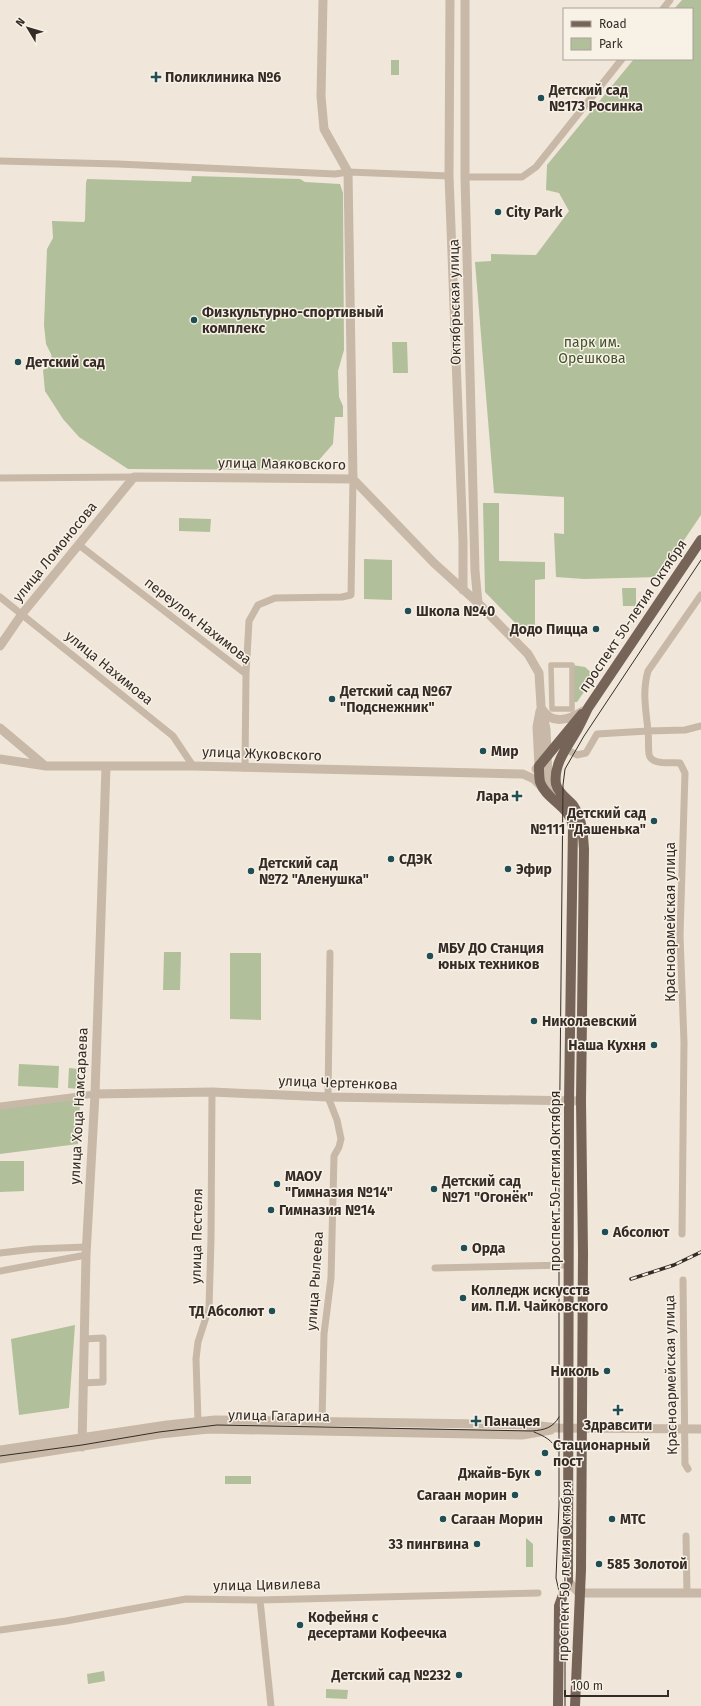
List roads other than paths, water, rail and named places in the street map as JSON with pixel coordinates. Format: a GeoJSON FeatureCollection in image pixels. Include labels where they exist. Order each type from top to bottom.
{"type":"FeatureCollection","features":[{"type":"Feature","properties":{"kind":"main road","name":"проспект 50-летия Октября"},"geometry":{"type":"LineString","coordinates":[[575,1706],[581,1570],[583,1253],[581,1101],[584,849],[583,828],[578,814],[572,804],[558,790],[556,779],[558,766],[566,749],[578,730],[588,708],[701,540]]}},
{"type":"Feature","properties":{"kind":"main road","name":"проспект 50-летия Октября"},"geometry":{"type":"LineString","coordinates":[[539,766],[574,722],[588,708]]}},
{"type":"Feature","properties":{"kind":"main road"},"geometry":{"type":"LineString","coordinates":[[539,766],[540,781],[544,790]]}},
{"type":"Feature","properties":{"kind":"main road","name":"проспект 50-летия Октября"},"geometry":{"type":"LineString","coordinates":[[544,790],[565,810],[572,820],[573,826],[569,1101],[568,1581],[560,1606],[558,1706]]}},
{"type":"Feature","properties":{"kind":"street"},"geometry":{"type":"LineString","coordinates":[[323,0],[321,96],[324,129],[348,172],[353,479],[434,563],[478,603],[518,642],[528,654],[537,668],[538,673],[541,706],[546,729],[548,779],[550,784],[562,795]]}},
{"type":"Feature","properties":{"kind":"street","name":"Октябрьская улица"},"geometry":{"type":"LineString","coordinates":[[450,0],[450,176],[463,541],[463,590]]}},
{"type":"Feature","properties":{"kind":"street","name":"Октябрьская улица"},"geometry":{"type":"LineString","coordinates":[[464,0],[465,176],[474,541],[478,603]]}},
{"type":"Feature","properties":{"kind":"street"},"geometry":{"type":"LineString","coordinates":[[664,8],[670,0]]}},
{"type":"Feature","properties":{"kind":"street"},"geometry":{"type":"LineString","coordinates":[[465,176],[522,178],[536,167],[621,60]]}},
{"type":"Feature","properties":{"kind":"street"},"geometry":{"type":"LineString","coordinates":[[0,161],[118,164],[335,174],[348,172],[450,176]]}},
{"type":"Feature","properties":{"kind":"street"},"geometry":{"type":"LineString","coordinates":[[455,327],[469,328]]}},
{"type":"Feature","properties":{"kind":"street"},"geometry":{"type":"LineString","coordinates":[[460,473],[473,474]]}},
{"type":"Feature","properties":{"kind":"street","name":"улица Маяковского"},"geometry":{"type":"LineString","coordinates":[[0,478],[134,476],[353,479],[351,595],[342,597],[275,598],[258,605],[249,621],[246,674]]}},
{"type":"Feature","properties":{"kind":"street","name":"улица Ломоносова"},"geometry":{"type":"LineString","coordinates":[[0,646],[22,614],[134,476]]}},
{"type":"Feature","properties":{"kind":"street"},"geometry":{"type":"LineString","coordinates":[[463,541],[474,541]]}},
{"type":"Feature","properties":{"kind":"street","name":"переулок Нахимова"},"geometry":{"type":"LineString","coordinates":[[79,545],[246,674],[245,768]]}},
{"type":"Feature","properties":{"kind":"street"},"geometry":{"type":"LineString","coordinates":[[648,731],[644,691],[648,671],[701,596]]}},
{"type":"Feature","properties":{"kind":"street","name":"улица Нахимова"},"geometry":{"type":"LineString","coordinates":[[0,597],[173,736],[193,766]]}},
{"type":"Feature","properties":{"kind":"street"},"geometry":{"type":"LineString","coordinates":[[572,665],[572,709],[552,709],[551,666],[572,665]]}},
{"type":"Feature","properties":{"kind":"street"},"geometry":{"type":"LineString","coordinates":[[541,706],[546,714],[552,718],[560,720],[572,718],[588,708]]}},
{"type":"Feature","properties":{"kind":"street"},"geometry":{"type":"LineString","coordinates":[[523,774],[536,770],[539,766],[538,727],[541,706]]}},
{"type":"Feature","properties":{"kind":"street"},"geometry":{"type":"LineString","coordinates":[[566,749],[577,755],[586,753],[597,734],[686,730],[701,726]]}},
{"type":"Feature","properties":{"kind":"street"},"geometry":{"type":"LineString","coordinates":[[0,728],[46,766]]}},
{"type":"Feature","properties":{"kind":"street","name":"Красноармейская улица"},"geometry":{"type":"LineString","coordinates":[[648,731],[649,756],[658,762],[680,763],[685,773],[680,936],[684,1042],[682,1234]]}},
{"type":"Feature","properties":{"kind":"street","name":"улица Жуковского"},"geometry":{"type":"LineString","coordinates":[[0,759],[46,766],[193,766],[523,774]]}},
{"type":"Feature","properties":{"kind":"street","name":"улица Хоца Намсараева"},"geometry":{"type":"LineString","coordinates":[[82,1443],[86,1251],[95,1094],[106,767]]}},
{"type":"Feature","properties":{"kind":"street"},"geometry":{"type":"LineString","coordinates":[[523,774],[534,779],[544,790]]}},
{"type":"Feature","properties":{"kind":"street","name":"улица Рылеева"},"geometry":{"type":"LineString","coordinates":[[322,1422],[324,1334],[331,1278],[334,1156],[341,1139],[337,1120],[328,1097],[330,953]]}},
{"type":"Feature","properties":{"kind":"street","name":"улица Чертенкова"},"geometry":{"type":"LineString","coordinates":[[95,1094],[212,1092],[328,1097],[581,1101]]}},
{"type":"Feature","properties":{"kind":"street","name":"улица Пестеля"},"geometry":{"type":"LineString","coordinates":[[198,1421],[196,1378],[198,1342],[209,1308],[212,1092]]}},
{"type":"Feature","properties":{"kind":"street"},"geometry":{"type":"LineString","coordinates":[[0,1106],[95,1094]]}},
{"type":"Feature","properties":{"kind":"street"},"geometry":{"type":"LineString","coordinates":[[0,1253],[34,1249],[86,1251]]}},
{"type":"Feature","properties":{"kind":"street"},"geometry":{"type":"LineString","coordinates":[[0,1271],[86,1251]]}},
{"type":"Feature","properties":{"kind":"street"},"geometry":{"type":"LineString","coordinates":[[435,1268],[569,1265]]}},
{"type":"Feature","properties":{"kind":"street","name":"Красноармейская улица"},"geometry":{"type":"LineString","coordinates":[[683,1280],[684,1429],[685,1464],[688,1469]]}},
{"type":"Feature","properties":{"kind":"street"},"geometry":{"type":"LineString","coordinates":[[84,1339],[103,1338],[103,1382],[84,1383]]}},
{"type":"Feature","properties":{"kind":"street","name":"улица Гагарина"},"geometry":{"type":"LineString","coordinates":[[0,1459],[198,1421],[215,1420],[532,1425],[558,1428]]}},
{"type":"Feature","properties":{"kind":"street","name":"улица Гагарина"},"geometry":{"type":"LineString","coordinates":[[0,1450],[223,1428],[522,1435],[558,1428]]}},
{"type":"Feature","properties":{"kind":"street"},"geometry":{"type":"LineString","coordinates":[[558,1428],[701,1429]]}},
{"type":"Feature","properties":{"kind":"street"},"geometry":{"type":"LineString","coordinates":[[686,1536],[687,1593]]}},
{"type":"Feature","properties":{"kind":"street"},"geometry":{"type":"LineString","coordinates":[[568,1581],[580,1593],[701,1593]]}},
{"type":"Feature","properties":{"kind":"street","name":"улица Цивилева"},"geometry":{"type":"LineString","coordinates":[[0,1630],[66,1621],[186,1599],[260,1600],[538,1593]]}},
{"type":"Feature","properties":{"kind":"street"},"geometry":{"type":"LineString","coordinates":[[260,1600],[271,1706]]}},
{"type":"Feature","properties":{"kind":"tram line"},"geometry":{"type":"LineString","coordinates":[[565,1706],[565,1617],[556,1578],[559,1505],[559,1177],[563,785],[565,769],[584,736],[701,560]]}},
{"type":"Feature","properties":{"kind":"tram line"},"geometry":{"type":"LineString","coordinates":[[0,1456],[82,1445],[159,1432],[217,1425],[532,1431],[548,1428],[554,1424],[559,1417]]}},
{"type":"Feature","properties":{"kind":"tram line"},"geometry":{"type":"LineString","coordinates":[[534,1432],[551,1441],[557,1451]]}},
{"type":"Feature","properties":{"kind":"railway"},"geometry":{"type":"LineString","coordinates":[[631,1279],[674,1265],[701,1252]]}},
{"type":"Feature","properties":{"kind":"place","name":"Поликлиника №6"},"geometry":{"type":"Point","coordinates":[156,77]}},
{"type":"Feature","properties":{"kind":"place","name":"Детский сад №173 Росинка"},"geometry":{"type":"Point","coordinates":[541,98]}},
{"type":"Feature","properties":{"kind":"place","name":"City Park"},"geometry":{"type":"Point","coordinates":[498,212]}},
{"type":"Feature","properties":{"kind":"place","name":"Физкультурно-спортивный комплекс"},"geometry":{"type":"Point","coordinates":[194,320]}},
{"type":"Feature","properties":{"kind":"place","name":"Детский сад"},"geometry":{"type":"Point","coordinates":[18,362]}},
{"type":"Feature","properties":{"kind":"place","name":"Школа №40"},"geometry":{"type":"Point","coordinates":[408,611]}},
{"type":"Feature","properties":{"kind":"place","name":"Додо Пицца"},"geometry":{"type":"Point","coordinates":[596,629]}},
{"type":"Feature","properties":{"kind":"place","name":"Детский сад №67 \"Подснежник\""},"geometry":{"type":"Point","coordinates":[332,699]}},
{"type":"Feature","properties":{"kind":"place","name":"Мир"},"geometry":{"type":"Point","coordinates":[483,751]}},
{"type":"Feature","properties":{"kind":"place","name":"Лара"},"geometry":{"type":"Point","coordinates":[517,796]}},
{"type":"Feature","properties":{"kind":"place","name":"Детский сад №111 \"Дашенька\""},"geometry":{"type":"Point","coordinates":[654,821]}},
{"type":"Feature","properties":{"kind":"place","name":"СДЭК"},"geometry":{"type":"Point","coordinates":[391,859]}},
{"type":"Feature","properties":{"kind":"place","name":"Эфир"},"geometry":{"type":"Point","coordinates":[508,869]}},
{"type":"Feature","properties":{"kind":"place","name":"Детский сад №72 \"Аленушка\""},"geometry":{"type":"Point","coordinates":[251,871]}},
{"type":"Feature","properties":{"kind":"place","name":"МБУ ДО Станция юных техников"},"geometry":{"type":"Point","coordinates":[430,956]}},
{"type":"Feature","properties":{"kind":"place","name":"Николаевский"},"geometry":{"type":"Point","coordinates":[534,1021]}},
{"type":"Feature","properties":{"kind":"place","name":"Наша Кухня"},"geometry":{"type":"Point","coordinates":[654,1045]}},
{"type":"Feature","properties":{"kind":"place","name":"МАОУ \"Гимназия №14\""},"geometry":{"type":"Point","coordinates":[277,1184]}},
{"type":"Feature","properties":{"kind":"place","name":"Детский сад №71 \"Огонёк\""},"geometry":{"type":"Point","coordinates":[434,1189]}},
{"type":"Feature","properties":{"kind":"place","name":"Гимназия №14"},"geometry":{"type":"Point","coordinates":[271,1210]}},
{"type":"Feature","properties":{"kind":"place","name":"Абсолют"},"geometry":{"type":"Point","coordinates":[605,1232]}},
{"type":"Feature","properties":{"kind":"place","name":"Орда"},"geometry":{"type":"Point","coordinates":[464,1248]}},
{"type":"Feature","properties":{"kind":"place","name":"Колледж искусств им. П.И. Чайковского"},"geometry":{"type":"Point","coordinates":[463,1298]}},
{"type":"Feature","properties":{"kind":"place","name":"ТД Абсолют"},"geometry":{"type":"Point","coordinates":[272,1311]}},
{"type":"Feature","properties":{"kind":"place","name":"Николь"},"geometry":{"type":"Point","coordinates":[607,1371]}},
{"type":"Feature","properties":{"kind":"place","name":"Здравсити"},"geometry":{"type":"Point","coordinates":[618,1410]}},
{"type":"Feature","properties":{"kind":"place","name":"Панацея"},"geometry":{"type":"Point","coordinates":[476,1421]}},
{"type":"Feature","properties":{"kind":"place","name":"Стационарный пост"},"geometry":{"type":"Point","coordinates":[545,1453]}},
{"type":"Feature","properties":{"kind":"place","name":"Джайв-Бук"},"geometry":{"type":"Point","coordinates":[538,1473]}},
{"type":"Feature","properties":{"kind":"place","name":"Сагаан морин"},"geometry":{"type":"Point","coordinates":[515,1495]}},
{"type":"Feature","properties":{"kind":"place","name":"Сагаан Морин"},"geometry":{"type":"Point","coordinates":[443,1519]}},
{"type":"Feature","properties":{"kind":"place","name":"МТС"},"geometry":{"type":"Point","coordinates":[612,1519]}},
{"type":"Feature","properties":{"kind":"place","name":"33 пингвина"},"geometry":{"type":"Point","coordinates":[477,1544]}},
{"type":"Feature","properties":{"kind":"place","name":"585 Золотой"},"geometry":{"type":"Point","coordinates":[599,1564]}},
{"type":"Feature","properties":{"kind":"place","name":"Кофейня с десертами Кофеечка"},"geometry":{"type":"Point","coordinates":[300,1625]}},
{"type":"Feature","properties":{"kind":"place","name":"Детский сад №232"},"geometry":{"type":"Point","coordinates":[459,1675]}},
{"type":"Feature","properties":{"kind":"park label","name":"парк им. Орешкова"},"geometry":{"type":"Point","coordinates":[592,350]}}]}
